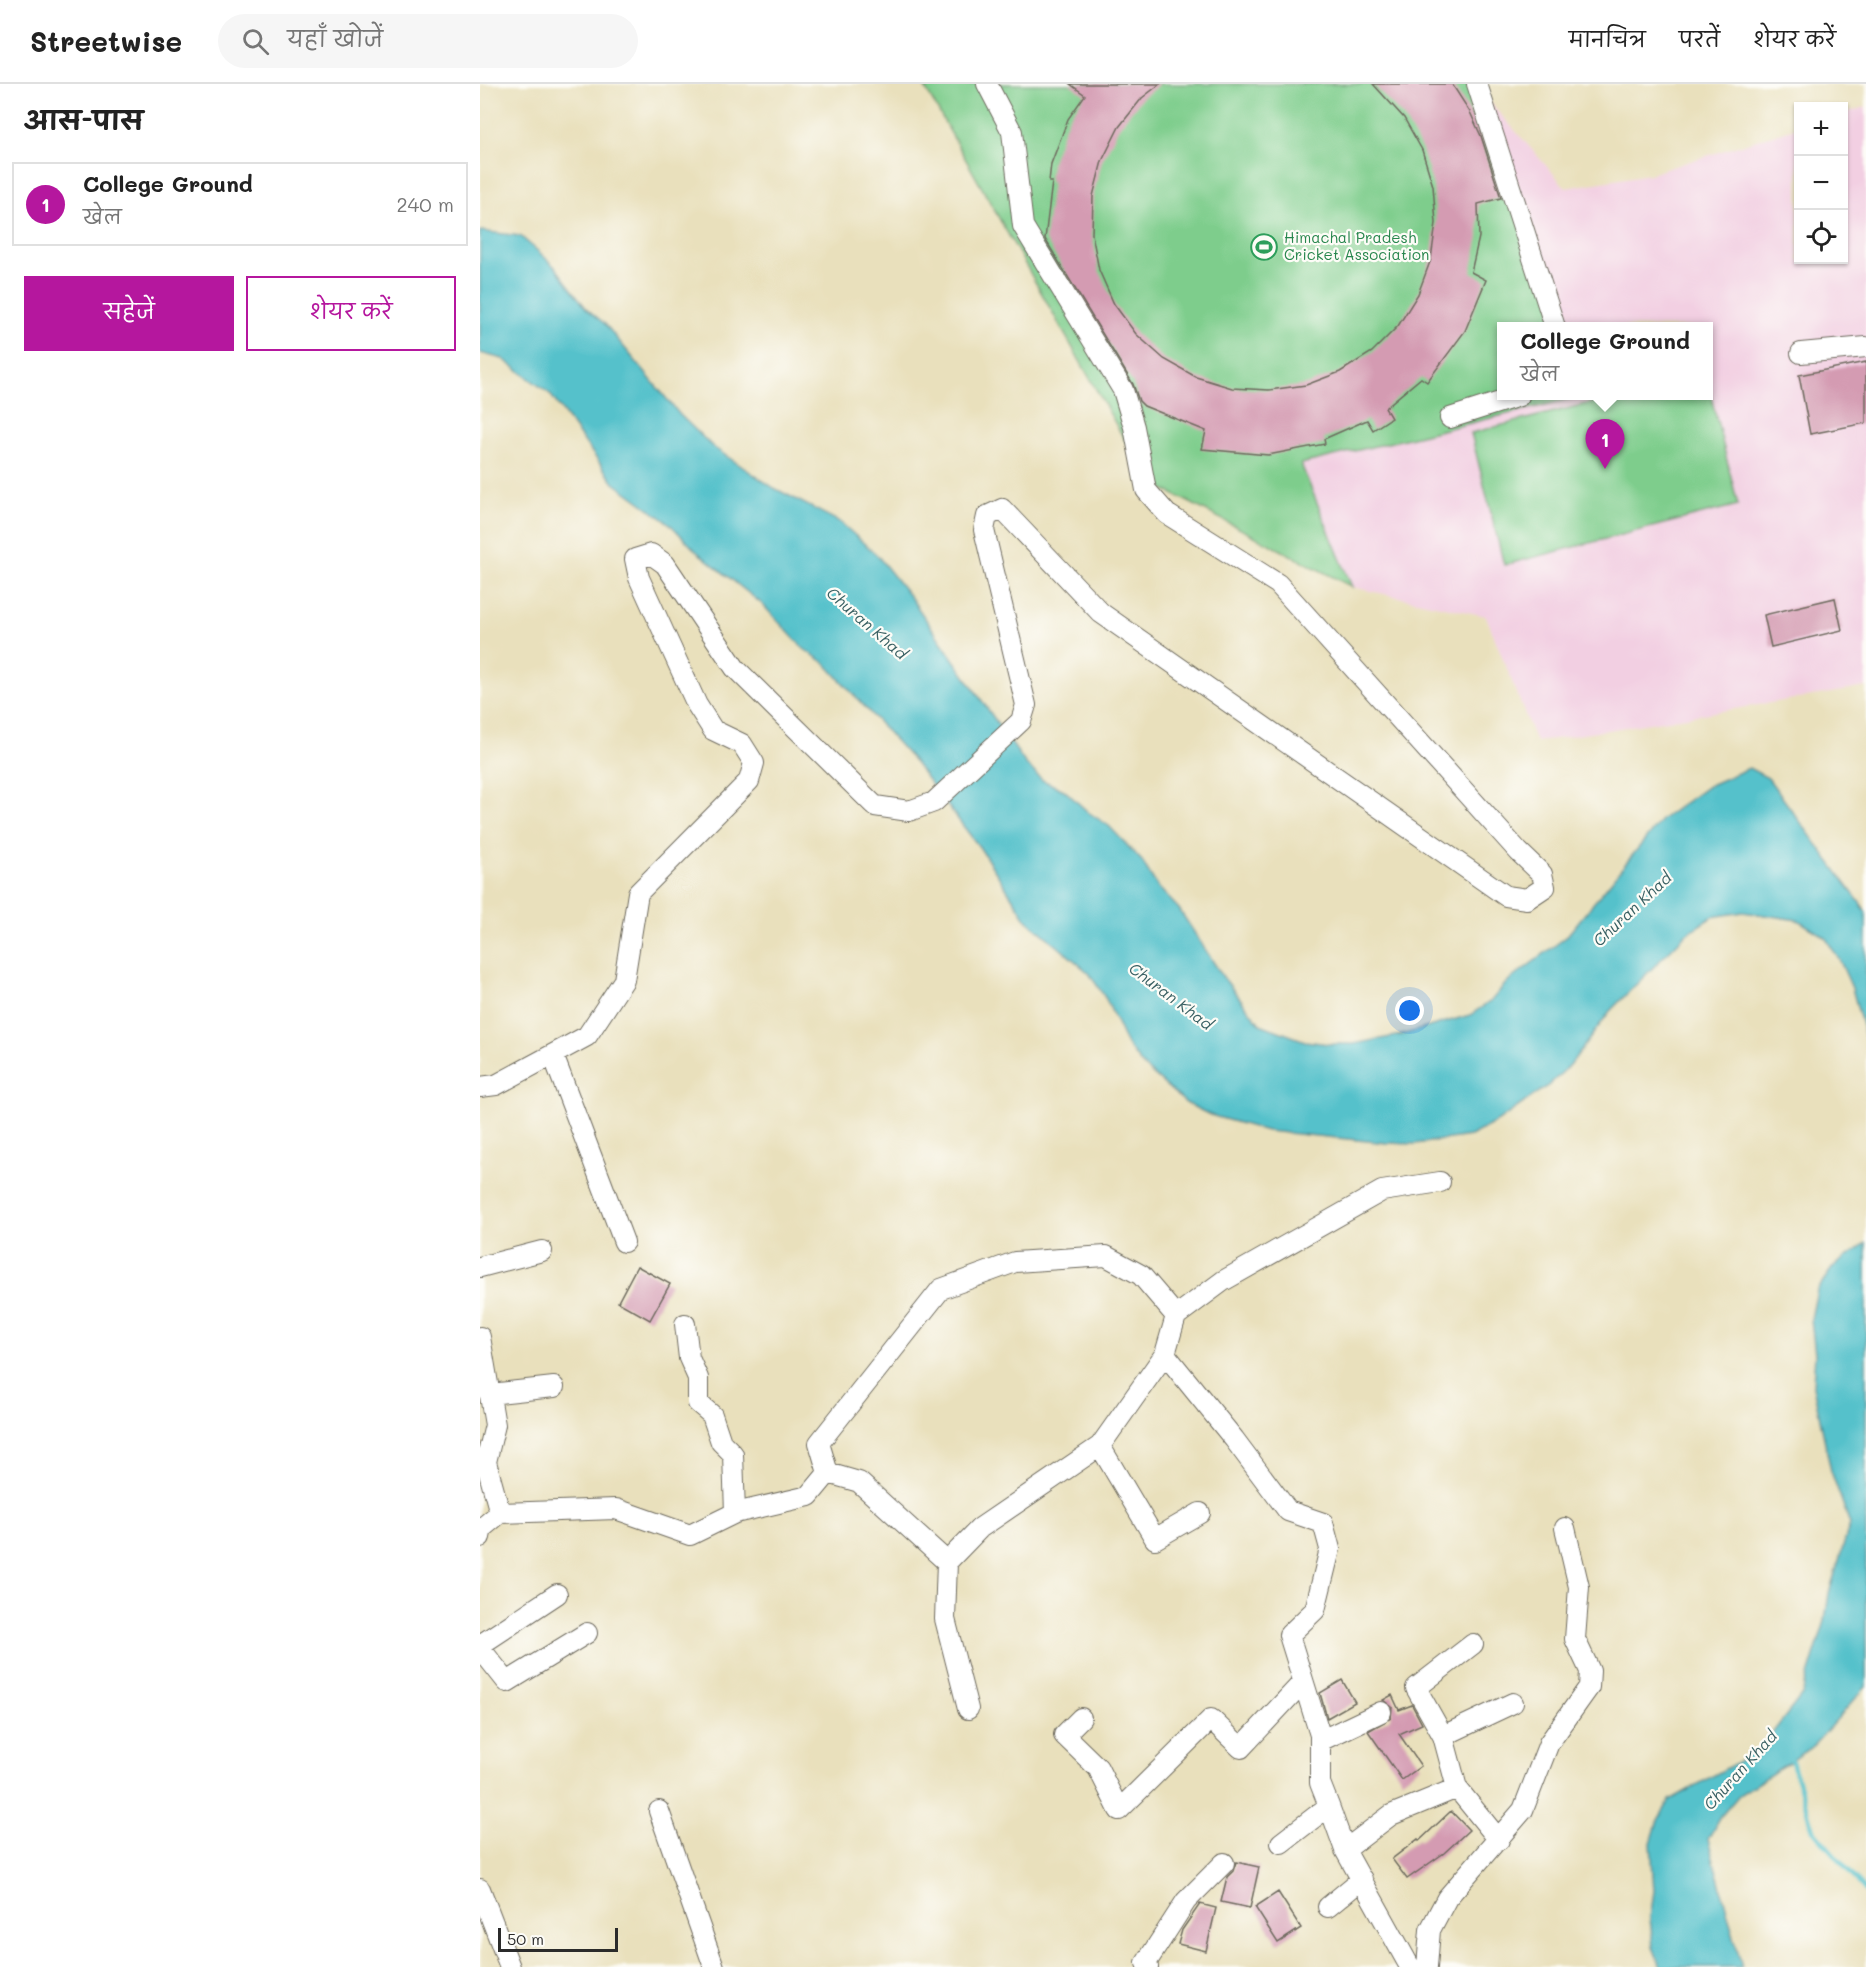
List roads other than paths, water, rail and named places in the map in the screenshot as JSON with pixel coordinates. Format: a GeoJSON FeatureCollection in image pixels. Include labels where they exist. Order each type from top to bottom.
{"type":"FeatureCollection","features":[{"type":"Feature","properties":{"kind":"street"},"geometry":{"type":"LineString","coordinates":[[480,1087],[496,1085],[587,1036],[624,980],[638,893],[749,781],[754,763],[742,744],[713,730],[697,705],[639,578],[635,559],[651,554],[665,564],[735,668],[875,806],[909,811],[934,802],[1021,721],[1026,705],[984,530],[987,516],[1002,508],[1101,613],[1486,883],[1506,896],[1527,899],[1545,887],[1542,874],[1519,852],[1278,584],[1167,514],[1146,490],[1134,427],[1123,390],[1023,226],[1012,132],[987,84]]}},
{"type":"Feature","properties":{"kind":"street"},"geometry":{"type":"LineString","coordinates":[[1478,84],[1553,322]]}},
{"type":"Feature","properties":{"kind":"street"},"geometry":{"type":"LineString","coordinates":[[1801,353],[1866,347]]}},
{"type":"Feature","properties":{"kind":"street"},"geometry":{"type":"LineString","coordinates":[[1450,418],[1506,400]]}},
{"type":"Feature","properties":{"kind":"street"},"geometry":{"type":"LineString","coordinates":[[553,1055],[624,1242]]}},
{"type":"Feature","properties":{"kind":"street"},"geometry":{"type":"LineString","coordinates":[[968,1709],[945,1619],[947,1562],[980,1528],[1100,1446],[1165,1354],[1176,1316],[1223,1281],[1382,1191],[1440,1182]]}},
{"type":"Feature","properties":{"kind":"street"},"geometry":{"type":"LineString","coordinates":[[480,1267],[542,1251]]}},
{"type":"Feature","properties":{"kind":"street"},"geometry":{"type":"LineString","coordinates":[[828,1473],[819,1443],[941,1289],[1015,1262],[1106,1256],[1141,1275],[1176,1316]]}},
{"type":"Feature","properties":{"kind":"street"},"geometry":{"type":"LineString","coordinates":[[685,1324],[688,1358],[699,1378],[698,1403],[712,1415],[721,1442],[733,1454],[735,1514]]}},
{"type":"Feature","properties":{"kind":"street"},"geometry":{"type":"LineString","coordinates":[[480,1337],[495,1425],[486,1462],[500,1514]]}},
{"type":"Feature","properties":{"kind":"street"},"geometry":{"type":"LineString","coordinates":[[1165,1354],[1234,1439],[1288,1511],[1323,1524],[1330,1549],[1315,1611],[1289,1635],[1320,1740],[1320,1783],[1345,1850],[1410,1967]]}},
{"type":"Feature","properties":{"kind":"street"},"geometry":{"type":"LineString","coordinates":[[490,1394],[554,1387]]}},
{"type":"Feature","properties":{"kind":"street"},"geometry":{"type":"LineString","coordinates":[[1100,1446],[1155,1539],[1200,1513]]}},
{"type":"Feature","properties":{"kind":"street"},"geometry":{"type":"LineString","coordinates":[[480,1537],[482,1527],[500,1514],[616,1509],[690,1535],[735,1514],[809,1496],[828,1473]]}},
{"type":"Feature","properties":{"kind":"street"},"geometry":{"type":"LineString","coordinates":[[828,1473],[859,1482],[947,1562]]}},
{"type":"Feature","properties":{"kind":"street"},"geometry":{"type":"LineString","coordinates":[[1427,1967],[1430,1930],[1448,1898],[1523,1810],[1549,1743],[1589,1687],[1590,1671],[1575,1639],[1579,1587],[1566,1528]]}},
{"type":"Feature","properties":{"kind":"street"},"geometry":{"type":"LineString","coordinates":[[557,1594],[480,1646],[507,1682],[587,1633]]}},
{"type":"Feature","properties":{"kind":"street"},"geometry":{"type":"LineString","coordinates":[[1473,1644],[1416,1688],[1443,1736],[1457,1788],[1499,1840]]}},
{"type":"Feature","properties":{"kind":"street"},"geometry":{"type":"LineString","coordinates":[[1081,1718],[1064,1735],[1098,1768],[1119,1810],[1211,1719],[1240,1749],[1302,1682]]}},
{"type":"Feature","properties":{"kind":"street"},"geometry":{"type":"LineString","coordinates":[[1443,1736],[1513,1703]]}},
{"type":"Feature","properties":{"kind":"street"},"geometry":{"type":"LineString","coordinates":[[1320,1740],[1381,1712]]}},
{"type":"Feature","properties":{"kind":"street"},"geometry":{"type":"LineString","coordinates":[[1345,1850],[1391,1815],[1457,1788]]}},
{"type":"Feature","properties":{"kind":"street"},"geometry":{"type":"LineString","coordinates":[[1281,1843],[1329,1806]]}},
{"type":"Feature","properties":{"kind":"street"},"geometry":{"type":"LineString","coordinates":[[659,1811],[714,1967]]}},
{"type":"Feature","properties":{"kind":"street"},"geometry":{"type":"LineString","coordinates":[[1148,1967],[1146,1963],[1186,1901],[1224,1863]]}},
{"type":"Feature","properties":{"kind":"street"},"geometry":{"type":"LineString","coordinates":[[1328,1907],[1362,1879]]}},
{"type":"Feature","properties":{"kind":"street"},"geometry":{"type":"LineString","coordinates":[[480,1889],[510,1967]]}},
{"type":"Feature","properties":{"kind":"water","name":"Churan Khad"},"geometry":{"type":"Polygon","coordinates":[[[480,231],[520,236],[556,268],[586,308],[605,324],[680,415],[713,447],[774,488],[840,522],[877,555],[911,598],[1025,763],[1042,780],[1064,790],[1088,812],[1109,826],[1142,861],[1157,886],[1179,909],[1223,977],[1260,1024],[1305,1041],[1354,1044],[1401,1035],[1470,1015],[1491,1001],[1507,982],[1566,937],[1661,820],[1708,786],[1749,768],[1768,778],[1866,911],[1866,1040],[1852,988],[1840,961],[1825,937],[1798,920],[1743,912],[1712,917],[1686,934],[1610,1011],[1570,1065],[1549,1085],[1498,1121],[1470,1136],[1415,1144],[1267,1131],[1210,1115],[1186,1103],[1143,1066],[1127,1045],[1106,999],[1089,973],[1027,920],[980,848],[912,759],[825,663],[804,649],[762,604],[696,551],[670,524],[614,483],[550,394],[503,359],[480,353],[480,231]]]}},
{"type":"Feature","properties":{"kind":"water","name":"Churan Khad"},"geometry":{"type":"Polygon","coordinates":[[[1866,1243],[1866,1687],[1811,1748],[1739,1795],[1721,1816],[1708,1839],[1742,1967],[1661,1967],[1653,1947],[1650,1918],[1654,1891],[1651,1843],[1658,1820],[1670,1800],[1759,1750],[1802,1695],[1825,1621],[1829,1593],[1850,1524],[1831,1471],[1813,1386],[1815,1354],[1811,1319],[1817,1290],[1833,1267],[1866,1243]]]}},
{"type":"Feature","properties":{"kind":"waterway"},"geometry":{"type":"LineString","coordinates":[[1790,1755],[1813,1830],[1866,1891]]}},
{"type":"Feature","properties":{"kind":"place","name":"Himachal Pradesh Cricket Association"},"geometry":{"type":"Point","coordinates":[1264,247]}},
{"type":"Feature","properties":{"kind":"place","name":"College Ground"},"geometry":{"type":"Point","coordinates":[1605,469]}}]}
